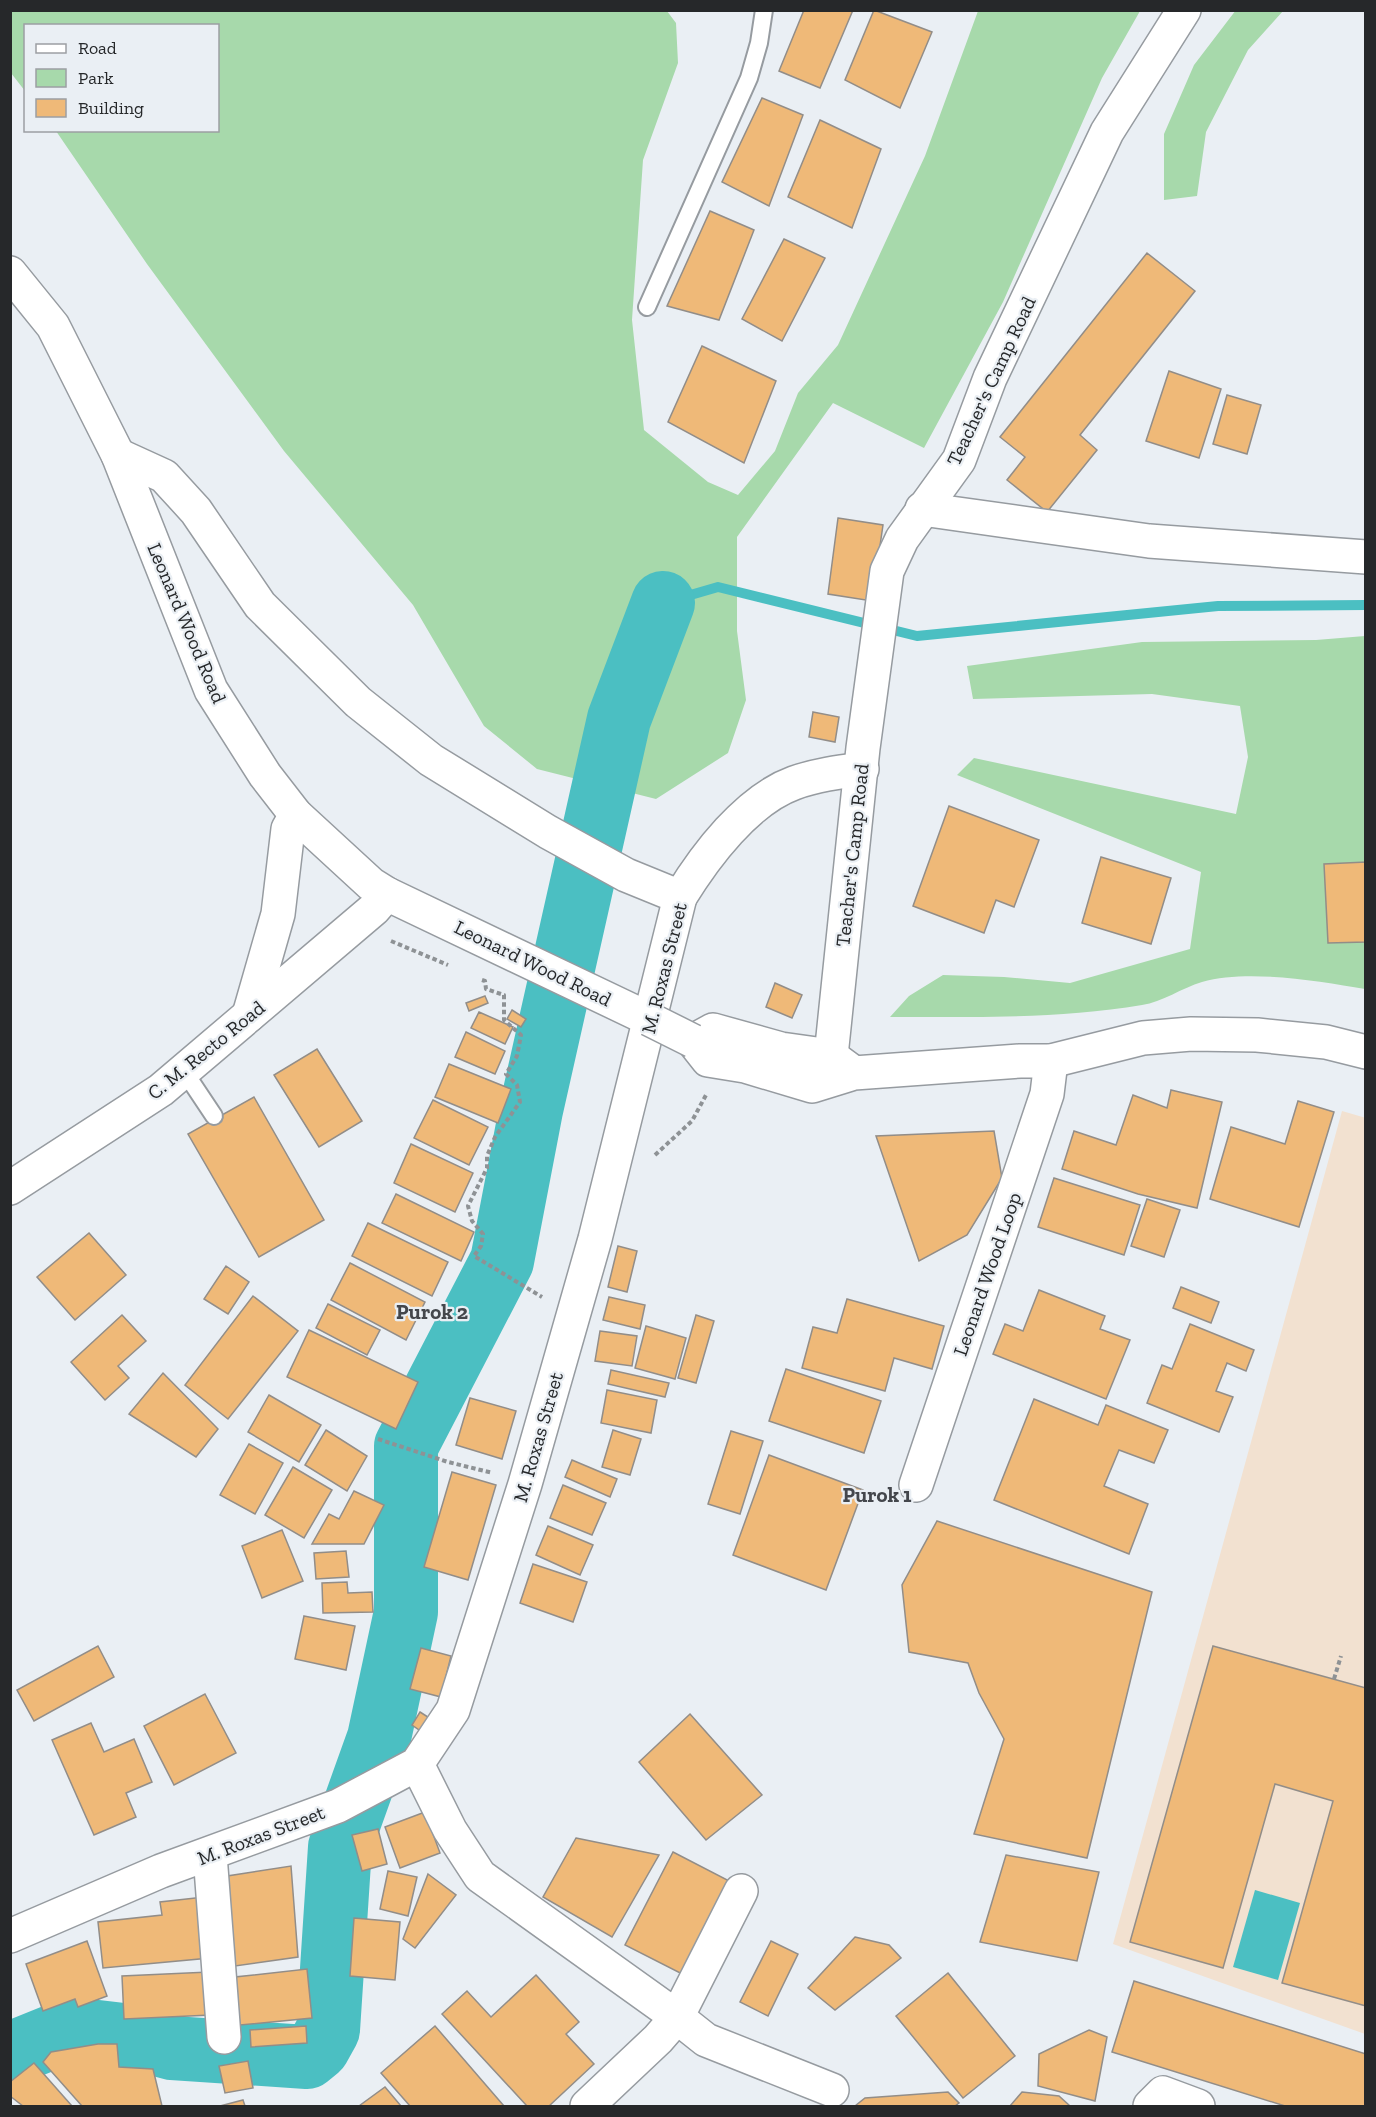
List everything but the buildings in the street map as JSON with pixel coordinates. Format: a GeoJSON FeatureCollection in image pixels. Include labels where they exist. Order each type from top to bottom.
{"type":"FeatureCollection","features":[{"type":"Feature","properties":{"kind":"main road","name":"Teacher's Camp Road"},"geometry":{"type":"LineString","coordinates":[[843,1065],[862,769],[887,571],[902,539],[959,460],[990,378],[1107,132],[1184,10]]}},
{"type":"Feature","properties":{"kind":"main road","name":"Leonard Wood Road"},"geometry":{"type":"LineString","coordinates":[[10,273],[53,326],[118,454],[211,690],[265,775],[296,815],[371,884],[693,1041],[708,1060],[744,1066],[813,1086],[843,1065],[1051,1061],[1143,1038],[1191,1034],[1257,1035],[1326,1042],[1365,1052]]}},
{"type":"Feature","properties":{"kind":"main road"},"geometry":{"type":"LineString","coordinates":[[118,454],[164,476],[196,511],[261,605],[358,702],[431,760],[548,832],[626,875],[680,897]]}},
{"type":"Feature","properties":{"kind":"main road"},"geometry":{"type":"LineString","coordinates":[[922,509],[1149,541],[1365,557]]}},
{"type":"Feature","properties":{"kind":"main road","name":"M. Roxas Street"},"geometry":{"type":"LineString","coordinates":[[10,1936],[161,1871],[210,1855],[338,1806],[417,1764],[453,1710],[525,1484],[595,1239],[680,897],[699,866],[720,840],[767,797],[791,784],[816,776],[862,769]]}},
{"type":"Feature","properties":{"kind":"main road"},"geometry":{"type":"LineString","coordinates":[[249,1015],[278,914],[288,829],[296,815]]}},
{"type":"Feature","properties":{"kind":"main road","name":"C. M. Recto Road"},"geometry":{"type":"LineString","coordinates":[[10,1188],[161,1090],[392,896]]}},
{"type":"Feature","properties":{"kind":"main road","name":"Leonard Wood Loop"},"geometry":{"type":"LineString","coordinates":[[916,1485],[1047,1094],[1051,1061]]}},
{"type":"Feature","properties":{"kind":"main road"},"geometry":{"type":"LineString","coordinates":[[417,1764],[450,1830],[480,1876],[706,2040],[832,2090]]}},
{"type":"Feature","properties":{"kind":"main road"},"geometry":{"type":"LineString","coordinates":[[210,1855],[224,2037]]}},
{"type":"Feature","properties":{"kind":"main road"},"geometry":{"type":"LineString","coordinates":[[594,2104],[677,2017],[741,1891]]}},
{"type":"Feature","properties":{"kind":"main road"},"geometry":{"type":"LineString","coordinates":[[1150,2106],[1163,2093],[1198,2106]]}},
{"type":"Feature","properties":{"kind":"lane"},"geometry":{"type":"LineString","coordinates":[[647,307],[749,78],[759,43],[764,10]]}},
{"type":"Feature","properties":{"kind":"lane"},"geometry":{"type":"LineString","coordinates":[[184,1071],[214,1116]]}},
{"type":"Feature","properties":{"kind":"path"},"geometry":{"type":"LineString","coordinates":[[382,938],[452,967]]}},
{"type":"Feature","properties":{"kind":"path"},"geometry":{"type":"LineString","coordinates":[[477,978],[485,981],[486,989],[504,995],[504,1020],[521,1035],[517,1056],[506,1074],[517,1085],[520,1102],[495,1137],[487,1156],[487,1168],[468,1206],[472,1221],[483,1234],[481,1246],[474,1256],[542,1297]]}},
{"type":"Feature","properties":{"kind":"path"},"geometry":{"type":"LineString","coordinates":[[655,1155],[692,1121],[712,1085]]}},
{"type":"Feature","properties":{"kind":"path"},"geometry":{"type":"LineString","coordinates":[[378,1438],[448,1462],[502,1475]]}},
{"type":"Feature","properties":{"kind":"path"},"geometry":{"type":"LineString","coordinates":[[1334,1680],[1341,1656]]}},
{"type":"Feature","properties":{"kind":"shaded area"},"geometry":{"type":"Polygon","coordinates":[[[1342,1111],[1366,1118],[1365,2034],[1113,1944],[1342,1111]]]}},
{"type":"Feature","properties":{"kind":"green space"},"geometry":{"type":"Polygon","coordinates":[[[1236,10],[1283,11],[1248,50],[1206,132],[1197,196],[1164,200],[1164,134],[1194,65],[1236,10]]]}},
{"type":"Feature","properties":{"kind":"green space"},"geometry":{"type":"Polygon","coordinates":[[[10,11],[667,11],[676,23],[678,63],[643,160],[632,320],[644,430],[708,482],[738,495],[775,451],[798,393],[838,345],[925,156],[978,11],[1140,11],[1102,78],[1003,302],[924,448],[833,403],[737,537],[737,631],[746,700],[728,753],[656,799],[537,769],[484,726],[413,605],[284,451],[147,264],[57,132],[219,132],[219,24],[24,24],[24,90],[11,73],[10,11]]]}},
{"type":"Feature","properties":{"kind":"green space"},"geometry":{"type":"Polygon","coordinates":[[[1365,636],[1365,989],[1283,978],[1240,976],[1202,982],[1150,1003],[1111,1010],[1016,1016],[890,1017],[909,996],[943,975],[1004,977],[1070,983],[1190,949],[1201,872],[957,775],[974,758],[1236,814],[1248,757],[1240,706],[1152,694],[973,699],[967,666],[1142,642],[1316,640],[1365,636]]]}},
{"type":"Feature","properties":{"kind":"water"},"geometry":{"type":"Polygon","coordinates":[[[1255,1890],[1300,1903],[1278,1980],[1233,1967],[1255,1890]]]}},
{"type":"Feature","properties":{"kind":"waterway"},"geometry":{"type":"LineString","coordinates":[[663,603],[718,587],[917,636],[1218,606],[1366,605]]}},
{"type":"Feature","properties":{"kind":"waterway"},"geometry":{"type":"LineString","coordinates":[[10,2054],[72,2029],[123,2035],[172,2048],[307,2057],[318,2048],[328,2030],[340,1847],[379,1738],[406,1612],[406,1446],[502,1261],[531,1110],[619,719],[663,603]]}},
{"type":"Feature","properties":{"kind":"district","name":"Purok 2"},"geometry":{"type":"Point","coordinates":[432,1311]}},
{"type":"Feature","properties":{"kind":"district","name":"Purok 1"},"geometry":{"type":"Point","coordinates":[877,1494]}}]}
